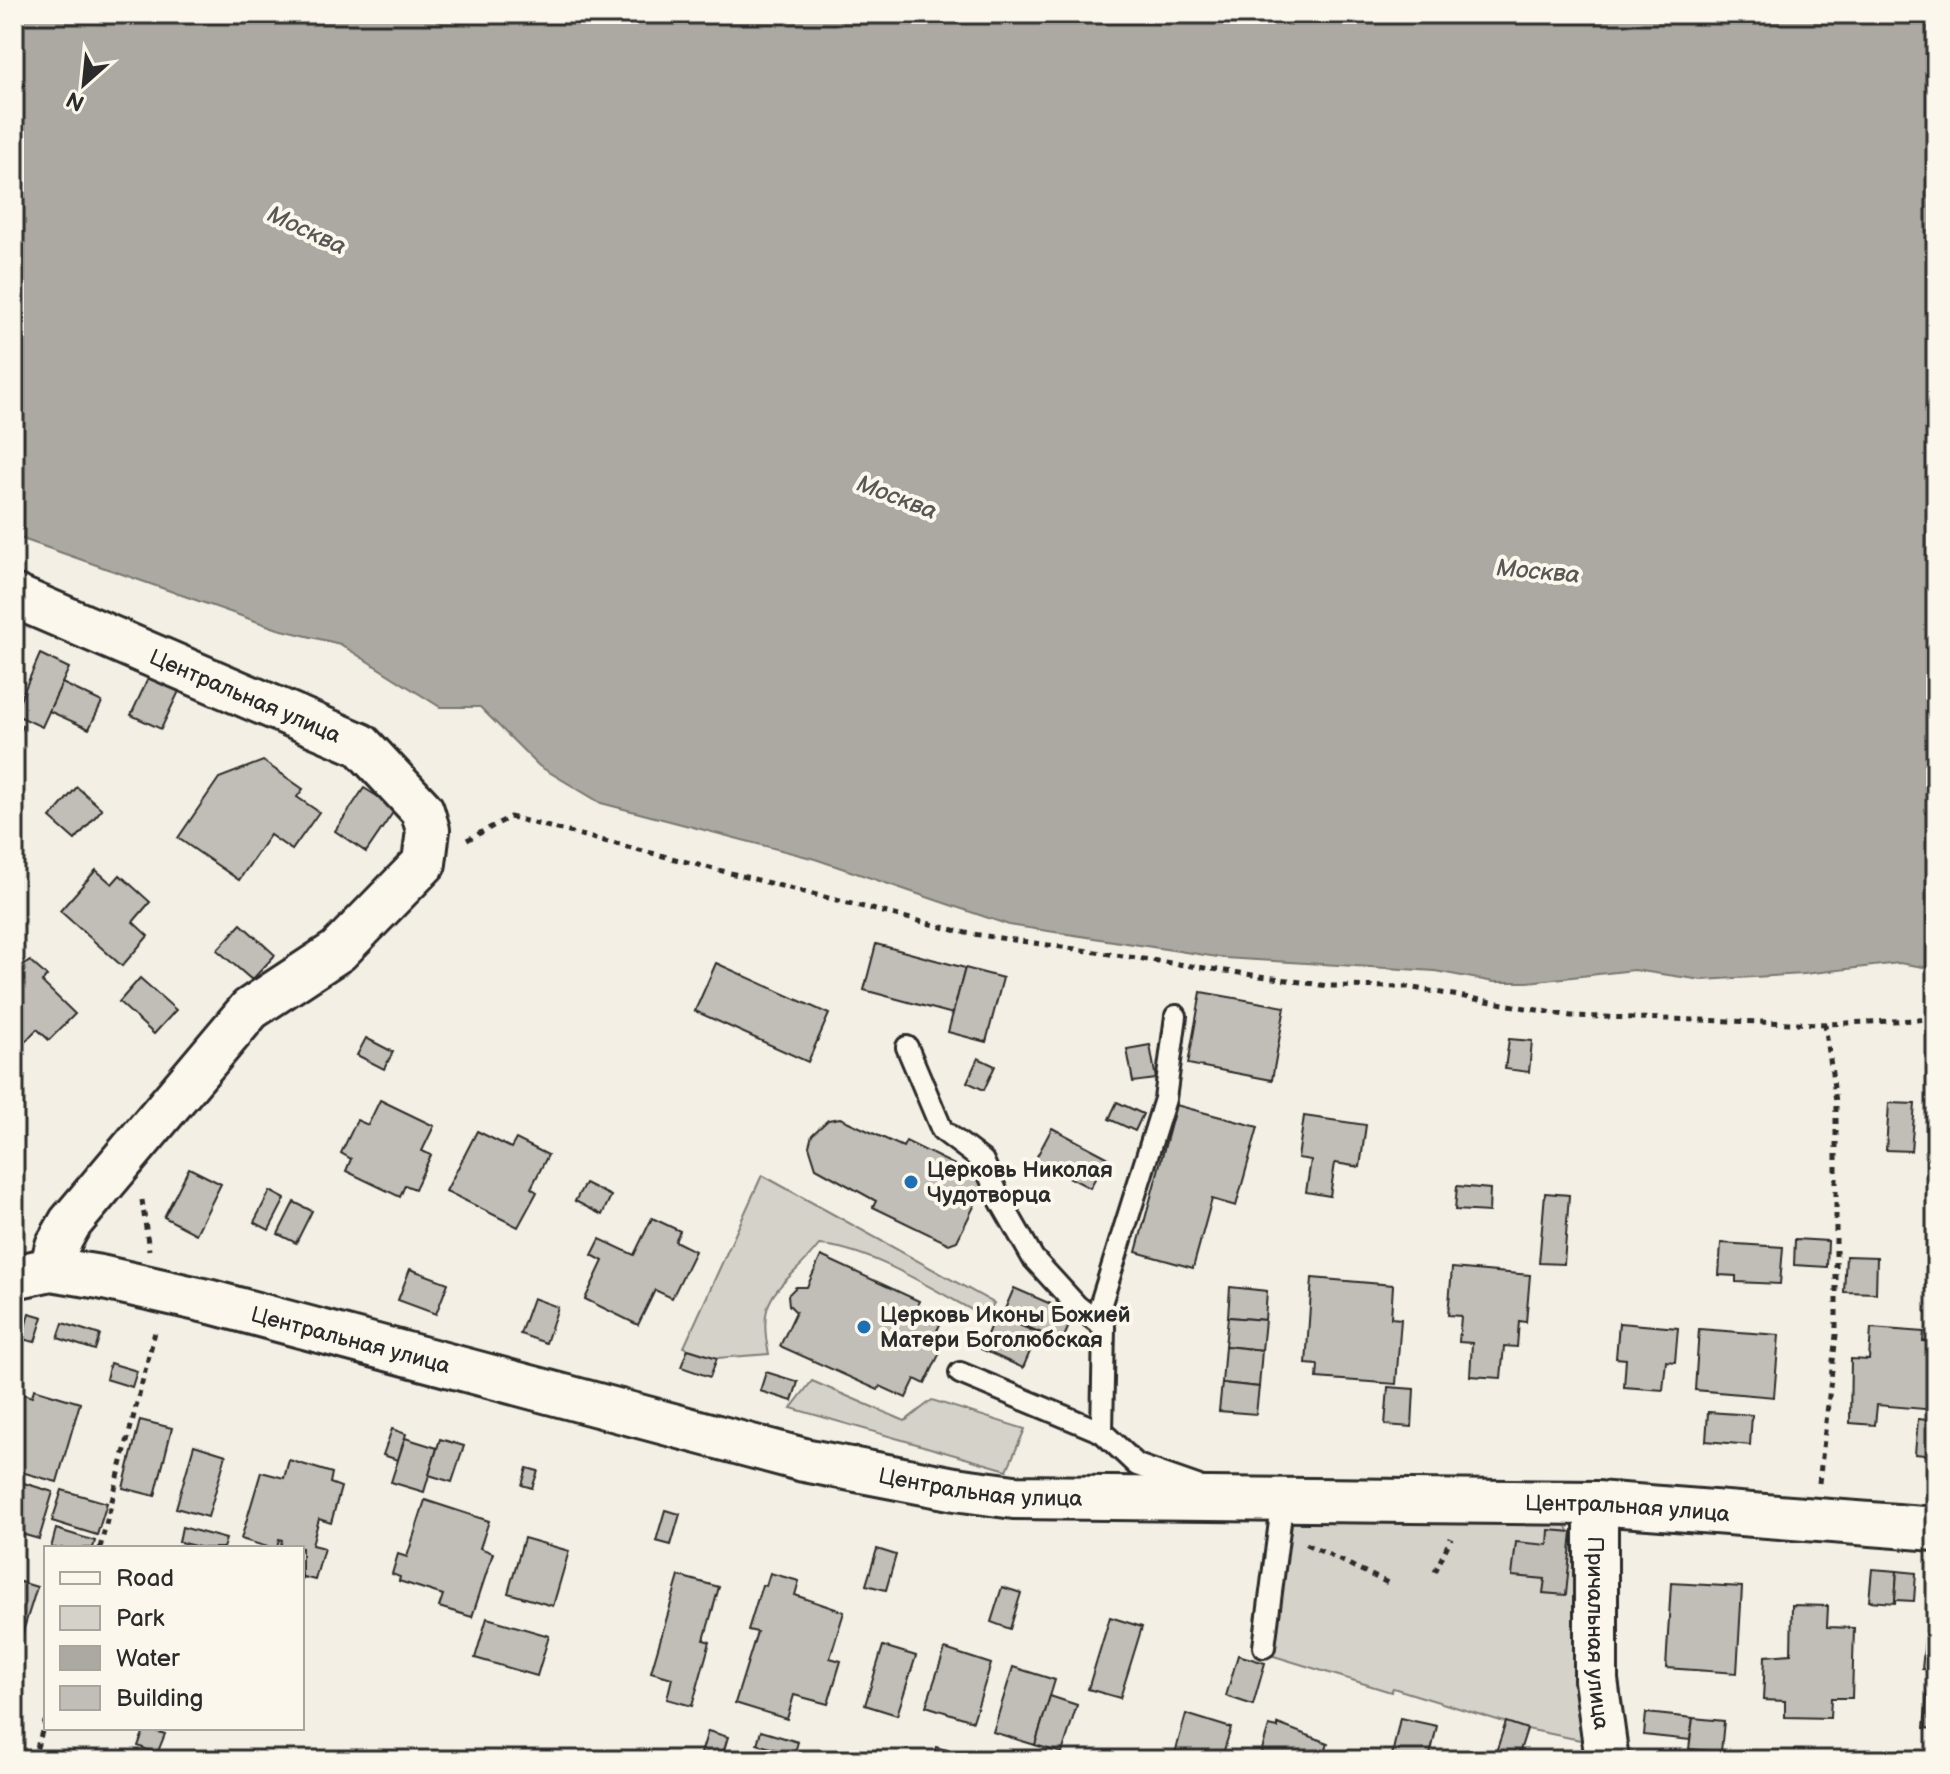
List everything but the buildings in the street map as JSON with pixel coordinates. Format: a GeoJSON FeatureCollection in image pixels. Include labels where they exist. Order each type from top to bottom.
{"type":"FeatureCollection","features":[{"type":"Feature","properties":{"kind":"street","name":"Центральная улица"},"geometry":{"type":"LineString","coordinates":[[14,596],[361,745],[422,810],[428,830],[424,863],[338,951],[250,1009],[70,1223],[57,1246],[32,1273]]}},
{"type":"Feature","properties":{"kind":"street","name":"Центральная улица"},"geometry":{"type":"LineString","coordinates":[[32,1273],[164,1292],[650,1416],[804,1460],[1014,1497],[1227,1497],[1281,1515],[1596,1503],[1936,1529]]}},
{"type":"Feature","properties":{"kind":"street","name":"Причальная улица"},"geometry":{"type":"LineString","coordinates":[[1596,1503],[1596,1680],[1607,1760]]}},
{"type":"Feature","properties":{"kind":"lane"},"geometry":{"type":"LineString","coordinates":[[1096,1319],[1165,1099],[1176,1016]]}},
{"type":"Feature","properties":{"kind":"lane"},"geometry":{"type":"LineString","coordinates":[[907,1047],[942,1130],[983,1161],[1001,1202],[1033,1258],[1077,1306],[1104,1327],[1102,1432]]}},
{"type":"Feature","properties":{"kind":"lane"},"geometry":{"type":"LineString","coordinates":[[960,1373],[1102,1432],[1137,1465],[1227,1497]]}},
{"type":"Feature","properties":{"kind":"lane"},"geometry":{"type":"LineString","coordinates":[[1264,1647],[1281,1515]]}},
{"type":"Feature","properties":{"kind":"path"},"geometry":{"type":"LineString","coordinates":[[424,863],[510,817],[993,937],[1328,986],[1408,987],[1571,1016],[1825,1024],[1936,1019]]}},
{"type":"Feature","properties":{"kind":"path"},"geometry":{"type":"LineString","coordinates":[[1815,1519],[1836,1335],[1836,1102],[1825,1024]]}},
{"type":"Feature","properties":{"kind":"path"},"geometry":{"type":"LineString","coordinates":[[100,1546],[164,1292],[149,1251],[143,1214],[142,1137]]}},
{"type":"Feature","properties":{"kind":"path"},"geometry":{"type":"LineString","coordinates":[[1281,1515],[1388,1583]]}},
{"type":"Feature","properties":{"kind":"path"},"geometry":{"type":"LineString","coordinates":[[33,1760],[44,1725]]}},
{"type":"Feature","properties":{"kind":"green space"},"geometry":{"type":"Polygon","coordinates":[[[762,1175],[994,1303],[985,1317],[882,1263],[861,1254],[819,1245],[776,1291],[770,1302],[765,1332],[769,1354],[717,1358],[684,1347],[762,1175]]]}},
{"type":"Feature","properties":{"kind":"green space"},"geometry":{"type":"Polygon","coordinates":[[[812,1381],[905,1421],[932,1400],[1025,1429],[1007,1470],[791,1408],[812,1381]]]}},
{"type":"Feature","properties":{"kind":"green space"},"geometry":{"type":"Polygon","coordinates":[[[1282,1512],[1562,1519],[1573,1539],[1585,1593],[1590,1742],[1527,1729],[1393,1688],[1391,1692],[1264,1653],[1282,1512]]]}},
{"type":"Feature","properties":{"kind":"water","name":"Москва"},"geometry":{"type":"Polygon","coordinates":[[[14,14],[1936,14],[1936,969],[1899,963],[1804,974],[1702,980],[1634,970],[1528,982],[1494,982],[1435,971],[1224,958],[1009,925],[815,859],[601,803],[539,766],[480,707],[440,707],[340,644],[278,629],[14,536],[14,14]]]}},
{"type":"Feature","properties":{"kind":"place","name":"Церковь Николая Чудотворца"},"geometry":{"type":"Point","coordinates":[911,1182]}},
{"type":"Feature","properties":{"kind":"place","name":"Церковь Иконы Божией Матери Боголюбская"},"geometry":{"type":"Point","coordinates":[864,1327]}}]}
